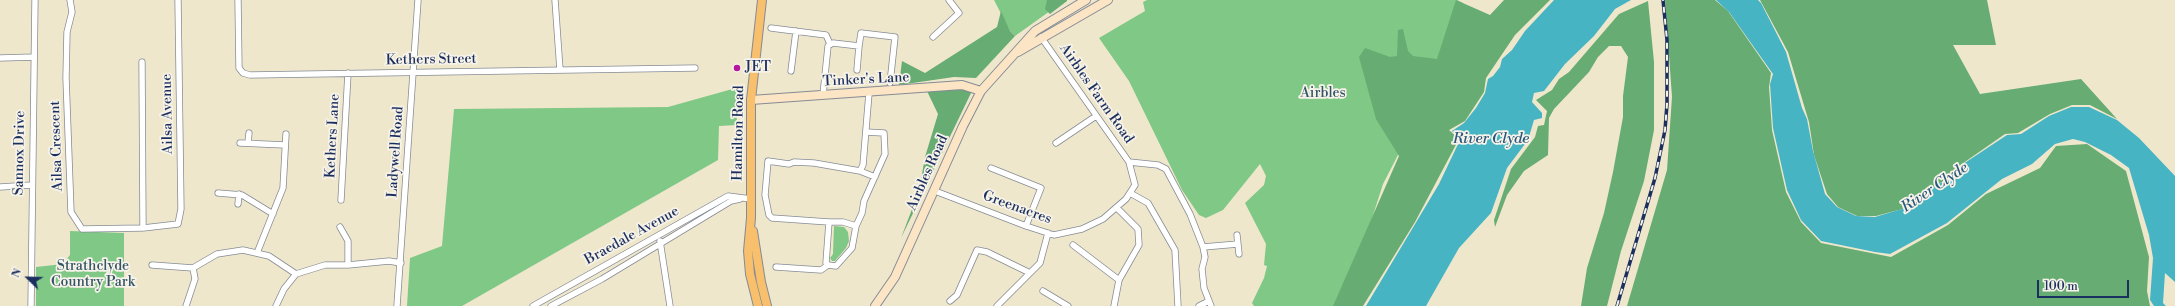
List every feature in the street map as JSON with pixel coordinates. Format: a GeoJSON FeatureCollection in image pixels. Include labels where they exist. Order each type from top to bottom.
{"type":"FeatureCollection","features":[{"type":"Feature","properties":{"kind":"main road","name":"Hamilton Road"},"geometry":{"type":"LineString","coordinates":[[762,0],[751,100],[747,199],[761,282],[767,306]]}},
{"type":"Feature","properties":{"kind":"main road","name":"Airbles Road"},"geometry":{"type":"LineString","coordinates":[[875,306],[895,277],[963,126],[982,91],[1012,55],[1035,31],[1086,0]]}},
{"type":"Feature","properties":{"kind":"main road","name":"Airbles Road"},"geometry":{"type":"LineString","coordinates":[[1012,55],[1043,39],[1069,21],[1108,0]]}},
{"type":"Feature","properties":{"kind":"main road","name":"Tinker's Lane"},"geometry":{"type":"LineString","coordinates":[[751,100],[869,93],[962,85],[982,91]]}},
{"type":"Feature","properties":{"kind":"main road","name":"Hamilton Road"},"geometry":{"type":"LineString","coordinates":[[751,218],[748,251],[758,306]]}},
{"type":"Feature","properties":{"kind":"street","name":"Sannox Drive"},"geometry":{"type":"LineString","coordinates":[[31,306],[35,0]]}},
{"type":"Feature","properties":{"kind":"street","name":"Ailsa Crescent"},"geometry":{"type":"LineString","coordinates":[[70,0],[72,12],[68,32],[66,78],[71,212],[82,229],[143,228],[174,225]]}},
{"type":"Feature","properties":{"kind":"street","name":"Ailsa Avenue"},"geometry":{"type":"LineString","coordinates":[[174,225],[178,224],[181,209],[178,0]]}},
{"type":"Feature","properties":{"kind":"street","name":"Kethers Street"},"geometry":{"type":"LineString","coordinates":[[238,0],[237,58],[239,68],[243,73],[250,75],[695,68]]}},
{"type":"Feature","properties":{"kind":"street","name":"Ladywell Road"},"geometry":{"type":"LineString","coordinates":[[397,306],[418,0]]}},
{"type":"Feature","properties":{"kind":"street"},"geometry":{"type":"LineString","coordinates":[[555,0],[560,70]]}},
{"type":"Feature","properties":{"kind":"street"},"geometry":{"type":"LineString","coordinates":[[933,37],[959,13],[949,0]]}},
{"type":"Feature","properties":{"kind":"street"},"geometry":{"type":"LineString","coordinates":[[771,28],[826,35],[830,44],[823,95]]}},
{"type":"Feature","properties":{"kind":"street"},"geometry":{"type":"LineString","coordinates":[[791,71],[796,31]]}},
{"type":"Feature","properties":{"kind":"street","name":"Airbles Farm Road"},"geometry":{"type":"LineString","coordinates":[[1035,31],[1043,39],[1129,162],[1135,185],[1130,193]]}},
{"type":"Feature","properties":{"kind":"street"},"geometry":{"type":"LineString","coordinates":[[857,70],[861,33],[895,37],[890,82]]}},
{"type":"Feature","properties":{"kind":"street"},"geometry":{"type":"LineString","coordinates":[[830,44],[859,46]]}},
{"type":"Feature","properties":{"kind":"street"},"geometry":{"type":"LineString","coordinates":[[0,58],[34,58]]}},
{"type":"Feature","properties":{"kind":"street"},"geometry":{"type":"LineString","coordinates":[[142,62],[143,228]]}},
{"type":"Feature","properties":{"kind":"street","name":"Kethers Lane"},"geometry":{"type":"LineString","coordinates":[[341,200],[348,73]]}},
{"type":"Feature","properties":{"kind":"street"},"geometry":{"type":"LineString","coordinates":[[860,171],[863,165],[869,93]]}},
{"type":"Feature","properties":{"kind":"street"},"geometry":{"type":"LineString","coordinates":[[1056,143],[1096,116]]}},
{"type":"Feature","properties":{"kind":"street"},"geometry":{"type":"LineString","coordinates":[[248,143],[249,132]]}},
{"type":"Feature","properties":{"kind":"street"},"geometry":{"type":"LineString","coordinates":[[776,267],[821,270],[828,265],[836,266],[852,248],[856,226],[885,154],[886,140],[884,133],[866,132]]}},
{"type":"Feature","properties":{"kind":"street"},"geometry":{"type":"LineString","coordinates":[[257,253],[283,188],[286,134]]}},
{"type":"Feature","properties":{"kind":"street"},"geometry":{"type":"LineString","coordinates":[[240,143],[285,145]]}},
{"type":"Feature","properties":{"kind":"street"},"geometry":{"type":"LineString","coordinates":[[856,226],[843,222],[772,218],[769,215],[765,195],[768,161],[789,164],[794,162],[814,163],[860,171],[875,177]]}},
{"type":"Feature","properties":{"kind":"street"},"geometry":{"type":"LineString","coordinates":[[1129,162],[1158,165],[1166,169],[1190,214],[1203,247],[1205,257],[1202,269],[1204,288],[1210,304],[1199,306]]}},
{"type":"Feature","properties":{"kind":"street"},"geometry":{"type":"LineString","coordinates":[[991,168],[1041,188],[1026,226]]}},
{"type":"Feature","properties":{"kind":"street"},"geometry":{"type":"LineString","coordinates":[[0,187],[32,185]]}},
{"type":"Feature","properties":{"kind":"street","name":"Greenacres"},"geometry":{"type":"LineString","coordinates":[[935,191],[1026,226],[1054,235],[1082,229],[1103,219],[1117,208],[1130,193]]}},
{"type":"Feature","properties":{"kind":"street"},"geometry":{"type":"LineString","coordinates":[[1130,193],[1148,203],[1175,250],[1178,306]]}},
{"type":"Feature","properties":{"kind":"street"},"geometry":{"type":"LineString","coordinates":[[218,194],[242,195],[273,214]]}},
{"type":"Feature","properties":{"kind":"street"},"geometry":{"type":"LineString","coordinates":[[238,204],[239,194]]}},
{"type":"Feature","properties":{"kind":"street","name":"Braedale Avenue"},"geometry":{"type":"LineString","coordinates":[[533,306],[728,196],[747,199]]}},
{"type":"Feature","properties":{"kind":"street","name":"Braedale Avenue"},"geometry":{"type":"LineString","coordinates":[[551,306],[602,279],[730,202],[747,199]]}},
{"type":"Feature","properties":{"kind":"street"},"geometry":{"type":"LineString","coordinates":[[1114,306],[1119,280],[1139,245],[1138,229],[1117,208]]}},
{"type":"Feature","properties":{"kind":"street"},"geometry":{"type":"LineString","coordinates":[[828,265],[826,263],[830,222]]}},
{"type":"Feature","properties":{"kind":"street"},"geometry":{"type":"LineString","coordinates":[[340,227],[348,241],[348,265]]}},
{"type":"Feature","properties":{"kind":"street"},"geometry":{"type":"LineString","coordinates":[[997,306],[1040,263],[1048,233]]}},
{"type":"Feature","properties":{"kind":"street"},"geometry":{"type":"LineString","coordinates":[[660,234],[660,243],[670,306]]}},
{"type":"Feature","properties":{"kind":"street"},"geometry":{"type":"LineString","coordinates":[[1237,235],[1239,254]]}},
{"type":"Feature","properties":{"kind":"street"},"geometry":{"type":"LineString","coordinates":[[1203,247],[1238,244]]}},
{"type":"Feature","properties":{"kind":"street"},"geometry":{"type":"LineString","coordinates":[[1073,246],[1119,280]]}},
{"type":"Feature","properties":{"kind":"street"},"geometry":{"type":"LineString","coordinates":[[152,265],[193,268],[217,254],[243,250],[269,256],[296,274]]}},
{"type":"Feature","properties":{"kind":"street"},"geometry":{"type":"LineString","coordinates":[[950,301],[956,295],[977,250],[987,252],[1030,273]]}},
{"type":"Feature","properties":{"kind":"street"},"geometry":{"type":"LineString","coordinates":[[276,306],[284,289],[296,274],[326,265],[348,265],[389,261],[400,263]]}},
{"type":"Feature","properties":{"kind":"street"},"geometry":{"type":"LineString","coordinates":[[186,306],[195,279],[193,268]]}},
{"type":"Feature","properties":{"kind":"street"},"geometry":{"type":"LineString","coordinates":[[1043,291],[1068,306]]}},
{"type":"Feature","properties":{"kind":"green space"},"geometry":{"type":"Polygon","coordinates":[[[994,0],[1053,0],[1057,6],[1015,36],[1010,31],[994,0]]]}},
{"type":"Feature","properties":{"kind":"green space"},"geometry":{"type":"Polygon","coordinates":[[[1047,0],[1067,1],[1050,14],[1045,9],[1047,0]]]}},
{"type":"Feature","properties":{"kind":"green space","name":"Airbles"},"geometry":{"type":"Polygon","coordinates":[[[1147,0],[1457,0],[1463,3],[1400,151],[1383,184],[1356,268],[1334,306],[1254,306],[1252,303],[1264,278],[1267,266],[1264,265],[1266,244],[1245,203],[1264,185],[1266,176],[1260,164],[1223,210],[1206,218],[1199,215],[1182,190],[1129,81],[1099,38],[1145,11],[1143,2],[1147,0]]]}},
{"type":"Feature","properties":{"kind":"green space"},"geometry":{"type":"Polygon","coordinates":[[[1456,0],[1490,15],[1504,0],[1550,0],[1515,35],[1486,78],[1484,92],[1465,121],[1449,130],[1459,139],[1415,222],[1363,306],[1333,306],[1399,156],[1376,119],[1359,57],[1365,48],[1390,57],[1397,56],[1398,30],[1403,29],[1408,51],[1413,56],[1437,59],[1456,0]]]}},
{"type":"Feature","properties":{"kind":"green space"},"geometry":{"type":"Polygon","coordinates":[[[1665,0],[1715,0],[1728,11],[1771,73],[1769,87],[1772,130],[1786,192],[1801,222],[1821,243],[1891,257],[1948,225],[1986,194],[2040,168],[2056,146],[2087,144],[2126,171],[2149,257],[2147,291],[2150,306],[1627,306],[1667,170],[1672,97],[1665,0]]]}},
{"type":"Feature","properties":{"kind":"green space"},"geometry":{"type":"Polygon","coordinates":[[[1760,0],[1987,0],[1996,45],[1953,45],[1980,94],[2081,79],[2117,119],[2090,105],[2072,105],[2050,114],[2018,133],[2005,134],[1959,166],[1958,178],[1939,183],[1906,208],[1876,216],[1857,216],[1838,207],[1827,194],[1814,155],[1809,122],[1788,52],[1760,0]]]}},
{"type":"Feature","properties":{"kind":"green space"},"geometry":{"type":"Polygon","coordinates":[[[1648,1],[1654,62],[1654,130],[1644,181],[1621,251],[1607,306],[1581,306],[1587,268],[1604,213],[1623,117],[1623,96],[1628,57],[1621,46],[1609,46],[1598,57],[1589,72],[1554,109],[1549,118],[1548,155],[1524,171],[1507,195],[1495,227],[1494,220],[1511,169],[1535,137],[1538,126],[1544,125],[1547,111],[1536,100],[1552,90],[1559,79],[1569,72],[1619,14],[1648,1]]]}},
{"type":"Feature","properties":{"kind":"green space"},"geometry":{"type":"Polygon","coordinates":[[[1001,11],[1010,31],[1015,36],[976,78],[954,77],[899,85],[902,61],[925,73],[997,27],[1001,11]]]}},
{"type":"Feature","properties":{"kind":"green space"},"geometry":{"type":"Polygon","coordinates":[[[960,87],[972,91],[901,238],[919,191],[925,157],[938,114],[926,89],[960,87]]]}},
{"type":"Feature","properties":{"kind":"green space"},"geometry":{"type":"Polygon","coordinates":[[[736,88],[737,125],[719,126],[718,160],[462,306],[407,306],[410,258],[442,246],[454,109],[668,107],[736,88]]]}},
{"type":"Feature","properties":{"kind":"green space"},"geometry":{"type":"Polygon","coordinates":[[[834,226],[844,227],[848,232],[849,241],[846,248],[835,261],[832,261],[830,258],[833,254],[834,226]]]}},
{"type":"Feature","properties":{"kind":"green space","name":"Strathclyde Country Park"},"geometry":{"type":"Polygon","coordinates":[[[70,231],[124,233],[124,306],[36,306],[36,267],[63,264],[70,255],[70,231]]]}},
{"type":"Feature","properties":{"kind":"water","name":"River Clyde"},"geometry":{"type":"Polygon","coordinates":[[[1554,0],[1631,0],[1615,9],[1594,36],[1565,64],[1544,91],[1534,93],[1532,102],[1542,113],[1542,118],[1534,120],[1528,140],[1507,168],[1491,213],[1459,248],[1426,306],[1366,306],[1439,184],[1460,140],[1452,131],[1464,123],[1476,108],[1485,93],[1488,79],[1493,76],[1500,67],[1502,59],[1512,50],[1525,31],[1554,0]]]}},
{"type":"Feature","properties":{"kind":"water"},"geometry":{"type":"Polygon","coordinates":[[[1716,0],[1758,0],[1761,3],[1786,52],[1802,108],[1807,119],[1813,151],[1825,194],[1837,207],[1856,216],[1875,217],[1905,208],[1939,183],[1961,178],[1960,166],[2007,135],[2021,134],[2049,116],[2071,107],[2089,107],[2117,120],[2139,138],[2175,176],[2175,282],[2165,273],[2163,303],[2166,306],[2154,306],[2150,300],[2153,258],[2149,235],[2129,168],[2111,155],[2085,142],[2073,139],[2055,144],[2032,164],[2002,179],[1947,223],[1890,254],[1821,241],[1801,220],[1787,190],[1773,128],[1770,84],[1773,74],[1729,12],[1716,0]]]}},
{"type":"Feature","properties":{"kind":"railway"},"geometry":{"type":"LineString","coordinates":[[1617,306],[1655,178],[1665,130],[1667,104],[1667,40],[1663,0]]}},
{"type":"Feature","properties":{"kind":"place","name":"JET"},"geometry":{"type":"Point","coordinates":[737,68]}}]}
